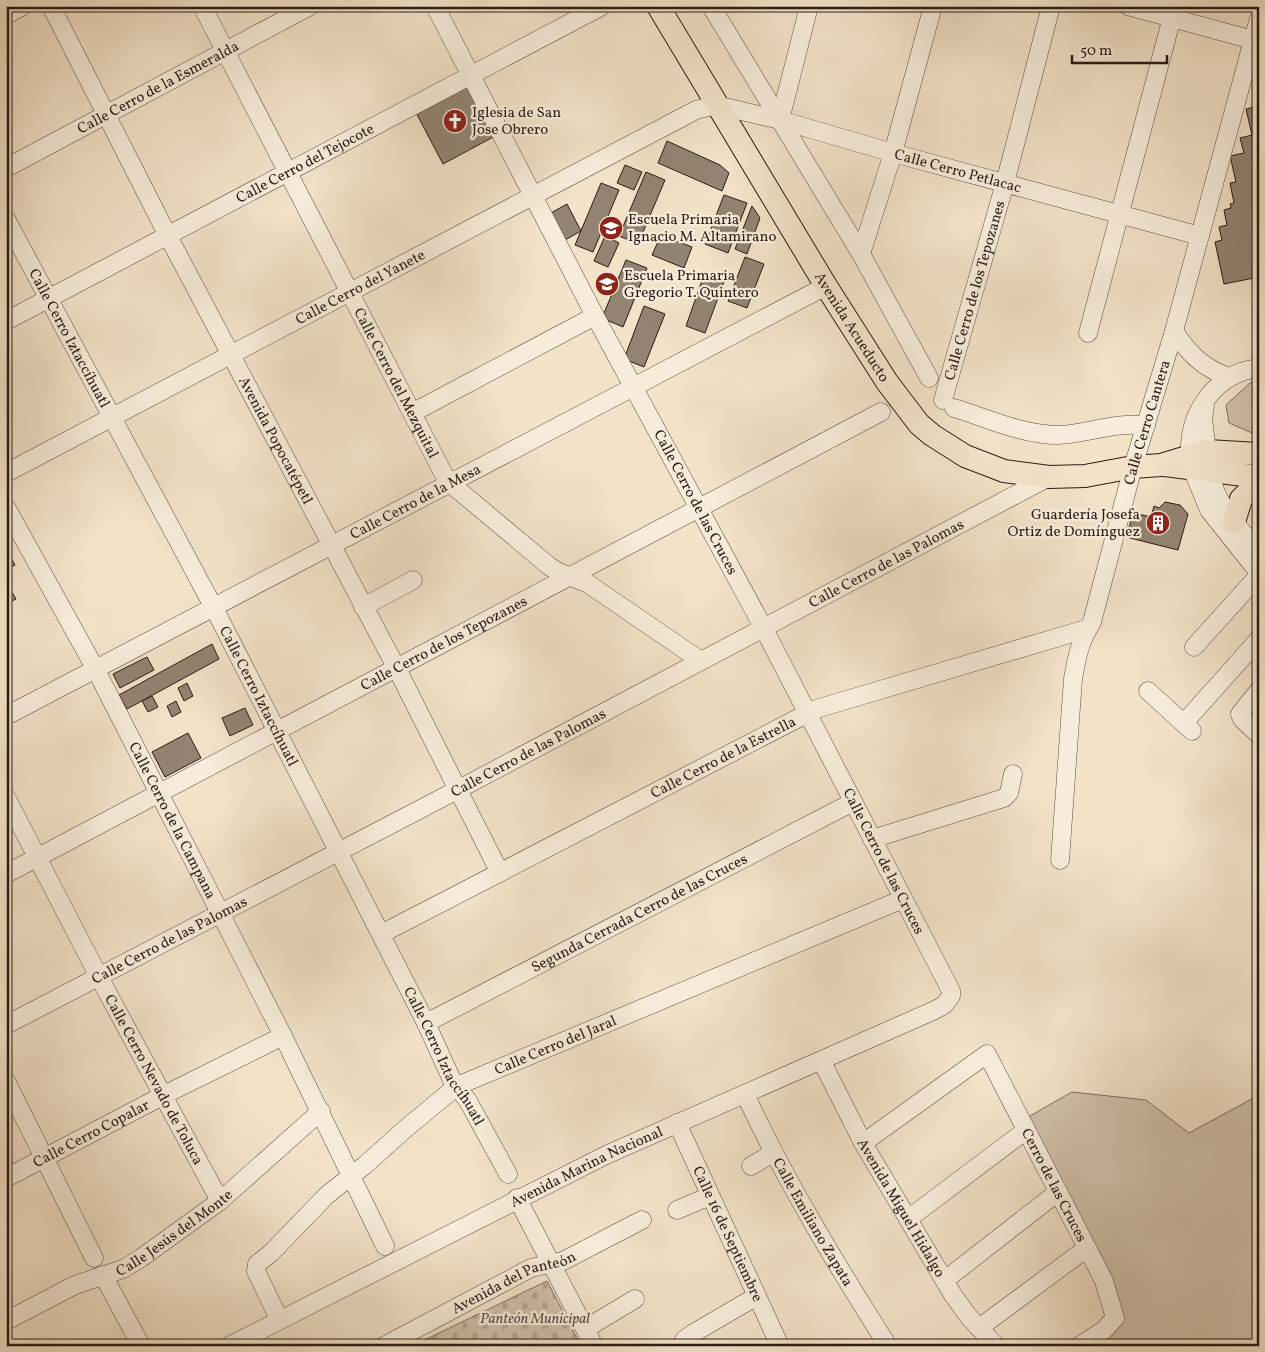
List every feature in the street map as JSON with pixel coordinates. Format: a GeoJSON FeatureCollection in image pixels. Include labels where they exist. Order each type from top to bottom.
{"type":"FeatureCollection","features":[{"type":"Feature","properties":{"kind":"main road","name":"Avenida Acueducto"},"geometry":{"type":"LineString","coordinates":[[658,6],[826,286],[900,400],[919,424],[932,435],[965,456],[996,468],[1049,477],[1085,476],[1133,467],[1200,463]]}},
{"type":"Feature","properties":{"kind":"main road"},"geometry":{"type":"LineString","coordinates":[[1200,463],[1259,454]]}},
{"type":"Feature","properties":{"kind":"main road"},"geometry":{"type":"LineString","coordinates":[[1200,463],[1259,477]]}},
{"type":"Feature","properties":{"kind":"main road"},"geometry":{"type":"LineString","coordinates":[[1234,522],[1241,499],[1259,482]]}},
{"type":"Feature","properties":{"kind":"street"},"geometry":{"type":"LineString","coordinates":[[6,15],[23,6]]}},
{"type":"Feature","properties":{"kind":"street","name":"Avenida Popocatépetl"},"geometry":{"type":"LineString","coordinates":[[51,6],[168,236],[396,667],[500,873]]}},
{"type":"Feature","properties":{"kind":"street","name":"Calle Cerro del Mezquital"},"geometry":{"type":"LineString","coordinates":[[202,6],[412,413],[451,484],[549,566],[587,583],[701,661]]}},
{"type":"Feature","properties":{"kind":"street","name":"Calle Cerro de la Esmeralda"},"geometry":{"type":"LineString","coordinates":[[6,168],[310,6]]}},
{"type":"Feature","properties":{"kind":"street","name":"Calle Cerro de las Cruces"},"geometry":{"type":"LineString","coordinates":[[435,6],[595,316],[635,387],[808,713],[951,991],[949,1000]]}},
{"type":"Feature","properties":{"kind":"street","name":"Calle Cerro del Tejocote"},"geometry":{"type":"LineString","coordinates":[[6,321],[602,6]]}},
{"type":"Feature","properties":{"kind":"street"},"geometry":{"type":"LineString","coordinates":[[711,6],[861,254],[929,378]]}},
{"type":"Feature","properties":{"kind":"street"},"geometry":{"type":"LineString","coordinates":[[780,120],[809,6]]}},
{"type":"Feature","properties":{"kind":"street"},"geometry":{"type":"LineString","coordinates":[[861,254],[868,238],[893,153],[933,6]]}},
{"type":"Feature","properties":{"kind":"street","name":"Calle Cerro de los Tepozanes"},"geometry":{"type":"LineString","coordinates":[[1051,6],[948,404],[1034,432],[1049,435],[1074,434],[1128,425],[1146,426]]}},
{"type":"Feature","properties":{"kind":"street"},"geometry":{"type":"LineString","coordinates":[[1128,6],[1173,12],[1253,40]]}},
{"type":"Feature","properties":{"kind":"street"},"geometry":{"type":"LineString","coordinates":[[1088,333],[1173,12]]}},
{"type":"Feature","properties":{"kind":"street","name":"Calle Cerro Cantera"},"geometry":{"type":"LineString","coordinates":[[1060,860],[1072,679],[1086,629],[1092,622],[1133,467],[1174,332],[1259,18]]}},
{"type":"Feature","properties":{"kind":"street","name":"Calle Cerro Petlacac"},"geometry":{"type":"LineString","coordinates":[[716,105],[780,120],[893,153],[1200,236]]}},
{"type":"Feature","properties":{"kind":"street","name":"Calle Cerro del Yanete"},"geometry":{"type":"LineString","coordinates":[[6,473],[696,110],[716,105]]}},
{"type":"Feature","properties":{"kind":"street","name":"Calle Cerro Iztaccíhuatl"},"geometry":{"type":"LineString","coordinates":[[6,219],[214,608],[339,850],[426,1023],[448,1072],[468,1101],[508,1174]]}},
{"type":"Feature","properties":{"kind":"street","name":"Calle Cerro de la Mesa"},"geometry":{"type":"LineString","coordinates":[[6,716],[332,547],[826,286]]}},
{"type":"Feature","properties":{"kind":"street"},"geometry":{"type":"LineString","coordinates":[[412,413],[595,316]]}},
{"type":"Feature","properties":{"kind":"street"},"geometry":{"type":"LineString","coordinates":[[1174,332],[1192,356],[1212,371],[1229,377]]}},
{"type":"Feature","properties":{"kind":"street"},"geometry":{"type":"LineString","coordinates":[[1194,647],[1259,574],[1209,510],[1200,463],[1206,401],[1218,386],[1229,377],[1259,368]]}},
{"type":"Feature","properties":{"kind":"street","name":"Calle Cerro de los Tepozanes"},"geometry":{"type":"LineString","coordinates":[[6,874],[881,412]]}},
{"type":"Feature","properties":{"kind":"street"},"geometry":{"type":"LineString","coordinates":[[1200,463],[1219,501],[1259,551]]}},
{"type":"Feature","properties":{"kind":"street","name":"Calle Cerro de las Palomas"},"geometry":{"type":"LineString","coordinates":[[6,1025],[459,789],[1049,477]]}},
{"type":"Feature","properties":{"kind":"street","name":"Calle Cerro de la Campana"},"geometry":{"type":"LineString","coordinates":[[6,507],[96,670],[157,793],[321,1110],[385,1246]]}},
{"type":"Feature","properties":{"kind":"street"},"geometry":{"type":"LineString","coordinates":[[363,607],[413,580]]}},
{"type":"Feature","properties":{"kind":"street","name":"Calle Cerro de la Estrella"},"geometry":{"type":"LineString","coordinates":[[381,934],[808,713],[1086,629]]}},
{"type":"Feature","properties":{"kind":"street"},"geometry":{"type":"LineString","coordinates":[[1148,691],[1188,727],[1259,639]]}},
{"type":"Feature","properties":{"kind":"street"},"geometry":{"type":"LineString","coordinates":[[1259,690],[1240,714],[1242,719],[1259,735]]}},
{"type":"Feature","properties":{"kind":"street"},"geometry":{"type":"LineString","coordinates":[[872,839],[1007,796],[1014,774]]}},
{"type":"Feature","properties":{"kind":"street","name":"Calle Cerro Nevado de Toluca"},"geometry":{"type":"LineString","coordinates":[[6,797],[220,1201]]}},
{"type":"Feature","properties":{"kind":"street","name":"Segunda Cerrada Cerro de las Cruces"},"geometry":{"type":"LineString","coordinates":[[426,1023],[853,802]]}},
{"type":"Feature","properties":{"kind":"street","name":"Calle Cerro del Jaral"},"geometry":{"type":"LineString","coordinates":[[279,1319],[256,1271],[256,1266],[322,1200],[457,1086],[903,899]]}},
{"type":"Feature","properties":{"kind":"street","name":"Avenida Marina Nacional"},"geometry":{"type":"LineString","coordinates":[[228,1346],[518,1198],[678,1123],[822,1062],[935,1010],[949,1000]]}},
{"type":"Feature","properties":{"kind":"street","name":"Calle Cerro Copalar"},"geometry":{"type":"LineString","coordinates":[[6,1178],[164,1095],[283,1036]]}},
{"type":"Feature","properties":{"kind":"street","name":"Cerro de las Cruces"},"geometry":{"type":"LineString","coordinates":[[863,1143],[987,1054],[1104,1281],[1115,1318],[1108,1327],[1079,1346]]}},
{"type":"Feature","properties":{"kind":"street","name":"Avenida Miguel Hidalgo"},"geometry":{"type":"LineString","coordinates":[[822,1062],[863,1143],[945,1280],[979,1328],[996,1346]]}},
{"type":"Feature","properties":{"kind":"street"},"geometry":{"type":"LineString","coordinates":[[6,1081],[94,1258]]}},
{"type":"Feature","properties":{"kind":"street","name":"Calle Emiliano Zapata"},"geometry":{"type":"LineString","coordinates":[[746,1094],[773,1153],[824,1245],[888,1346]]}},
{"type":"Feature","properties":{"kind":"street","name":"Calle Jesús del Monte"},"geometry":{"type":"LineString","coordinates":[[6,1321],[75,1285],[123,1269],[141,1258],[220,1201],[321,1110]]}},
{"type":"Feature","properties":{"kind":"street","name":"Calle 16 de Septiembre"},"geometry":{"type":"LineString","coordinates":[[678,1123],[780,1346]]}},
{"type":"Feature","properties":{"kind":"street"},"geometry":{"type":"LineString","coordinates":[[908,1219],[1025,1131]]}},
{"type":"Feature","properties":{"kind":"street"},"geometry":{"type":"LineString","coordinates":[[751,1166],[773,1153]]}},
{"type":"Feature","properties":{"kind":"street"},"geometry":{"type":"LineString","coordinates":[[945,1280],[1058,1192]]}},
{"type":"Feature","properties":{"kind":"street"},"geometry":{"type":"LineString","coordinates":[[677,1210],[710,1196]]}},
{"type":"Feature","properties":{"kind":"street"},"geometry":{"type":"LineString","coordinates":[[518,1198],[550,1265],[594,1346]]}},
{"type":"Feature","properties":{"kind":"street","name":"Avenida del Panteón"},"geometry":{"type":"LineString","coordinates":[[384,1346],[531,1268],[564,1261],[642,1220]]}},
{"type":"Feature","properties":{"kind":"street"},"geometry":{"type":"LineString","coordinates":[[979,1328],[1087,1248]]}},
{"type":"Feature","properties":{"kind":"street"},"geometry":{"type":"LineString","coordinates":[[103,1275],[141,1346]]}},
{"type":"Feature","properties":{"kind":"street"},"geometry":{"type":"LineString","coordinates":[[682,1344],[692,1334],[757,1296]]}},
{"type":"Feature","properties":{"kind":"street"},"geometry":{"type":"LineString","coordinates":[[585,1329],[635,1299]]}},
{"type":"Feature","properties":{"kind":"green space"},"geometry":{"type":"Polygon","coordinates":[[[1259,382],[1259,436],[1229,423],[1226,405],[1250,383],[1259,382]]]}},
{"type":"Feature","properties":{"kind":"green space"},"geometry":{"type":"Polygon","coordinates":[[[1072,1092],[1146,1100],[1189,1133],[1259,1095],[1259,1346],[1087,1346],[1119,1319],[1028,1117],[1072,1092]]]}},
{"type":"Feature","properties":{"kind":"green space","name":"Panteón Municipal"},"geometry":{"type":"Polygon","coordinates":[[[547,1281],[581,1346],[412,1346],[547,1281]]]}},
{"type":"Feature","properties":{"kind":"building","name":"Iglesia de San Jose Obrero"},"geometry":{"type":"Polygon","coordinates":[[[468,78],[497,135],[443,164],[413,107],[468,78]]]}},
{"type":"Feature","properties":{"kind":"building"},"geometry":{"type":"Polygon","coordinates":[[[1259,106],[1259,277],[1224,284],[1215,242],[1222,240],[1219,227],[1227,225],[1224,210],[1231,208],[1230,204],[1234,203],[1230,183],[1236,182],[1230,156],[1244,153],[1240,138],[1252,135],[1246,109],[1259,106]]]}},
{"type":"Feature","properties":{"kind":"building"},"geometry":{"type":"Polygon","coordinates":[[[667,141],[720,165],[729,173],[722,191],[658,163],[667,141]]]}},
{"type":"Feature","properties":{"kind":"building"},"geometry":{"type":"Polygon","coordinates":[[[625,165],[642,172],[634,190],[617,183],[625,165]]]}},
{"type":"Feature","properties":{"kind":"building"},"geometry":{"type":"Polygon","coordinates":[[[646,172],[665,180],[638,244],[619,236],[646,172]]]}},
{"type":"Feature","properties":{"kind":"building"},"geometry":{"type":"Polygon","coordinates":[[[601,183],[619,190],[593,252],[575,245],[601,183]]]}},
{"type":"Feature","properties":{"kind":"building"},"geometry":{"type":"Polygon","coordinates":[[[724,195],[747,203],[728,253],[705,244],[724,195]]]}},
{"type":"Feature","properties":{"kind":"building"},"geometry":{"type":"Polygon","coordinates":[[[567,204],[581,231],[565,240],[551,213],[567,204]]]}},
{"type":"Feature","properties":{"kind":"building"},"geometry":{"type":"Polygon","coordinates":[[[752,206],[760,218],[747,254],[735,249],[752,206]]]}},
{"type":"Feature","properties":{"kind":"building"},"geometry":{"type":"Polygon","coordinates":[[[661,235],[692,247],[684,268],[652,255],[661,235]]]}},
{"type":"Feature","properties":{"kind":"building"},"geometry":{"type":"Polygon","coordinates":[[[605,236],[619,243],[608,267],[594,261],[605,236]]]}},
{"type":"Feature","properties":{"kind":"building"},"geometry":{"type":"Polygon","coordinates":[[[745,257],[764,264],[747,308],[728,301],[745,257]]]}},
{"type":"Feature","properties":{"kind":"building"},"geometry":{"type":"Polygon","coordinates":[[[626,260],[647,268],[623,327],[602,318],[626,260]]]}},
{"type":"Feature","properties":{"kind":"building"},"geometry":{"type":"Polygon","coordinates":[[[705,272],[725,279],[705,333],[686,326],[705,272]]]}},
{"type":"Feature","properties":{"kind":"building"},"geometry":{"type":"Polygon","coordinates":[[[644,306],[665,314],[644,367],[624,359],[644,306]]]}},
{"type":"Feature","properties":{"kind":"building","name":"Guardería Josefa Ortiz de Domínguez"},"geometry":{"type":"Polygon","coordinates":[[[1165,502],[1180,505],[1188,514],[1178,550],[1122,536],[1124,530],[1128,531],[1133,513],[1151,517],[1154,506],[1159,508],[1165,502]]]}},
{"type":"Feature","properties":{"kind":"building"},"geometry":{"type":"Polygon","coordinates":[[[6,548],[15,565],[8,569],[6,564],[6,548]]]}},
{"type":"Feature","properties":{"kind":"building"},"geometry":{"type":"Polygon","coordinates":[[[6,582],[16,599],[6,604],[6,582]]]}},
{"type":"Feature","properties":{"kind":"building"},"geometry":{"type":"Polygon","coordinates":[[[212,644],[219,659],[127,709],[119,695],[212,644]]]}},
{"type":"Feature","properties":{"kind":"building"},"geometry":{"type":"Polygon","coordinates":[[[147,657],[154,670],[120,688],[113,674],[147,657]]]}},
{"type":"Feature","properties":{"kind":"building"},"geometry":{"type":"Polygon","coordinates":[[[187,683],[193,696],[184,701],[178,688],[187,683]]]}},
{"type":"Feature","properties":{"kind":"building"},"geometry":{"type":"Polygon","coordinates":[[[152,696],[158,707],[148,712],[142,701],[152,696]]]}},
{"type":"Feature","properties":{"kind":"building"},"geometry":{"type":"Polygon","coordinates":[[[176,701],[181,712],[172,717],[167,706],[176,701]]]}},
{"type":"Feature","properties":{"kind":"building"},"geometry":{"type":"Polygon","coordinates":[[[245,708],[253,725],[230,736],[222,718],[245,708]]]}},
{"type":"Feature","properties":{"kind":"building"},"geometry":{"type":"Polygon","coordinates":[[[188,733],[201,758],[165,777],[152,752],[188,733]]]}},
{"type":"Feature","properties":{"kind":"place","name":"Iglesia de San Jose Obrero"},"geometry":{"type":"Point","coordinates":[455,121]}},
{"type":"Feature","properties":{"kind":"place","name":"Escuela Primaria Ignacio M. Altamirano"},"geometry":{"type":"Point","coordinates":[611,228]}},
{"type":"Feature","properties":{"kind":"place","name":"Escuela Primaria Gregorio T. Quintero"},"geometry":{"type":"Point","coordinates":[607,284]}},
{"type":"Feature","properties":{"kind":"place","name":"Guardería Josefa Ortiz de Domínguez"},"geometry":{"type":"Point","coordinates":[1158,523]}}]}
